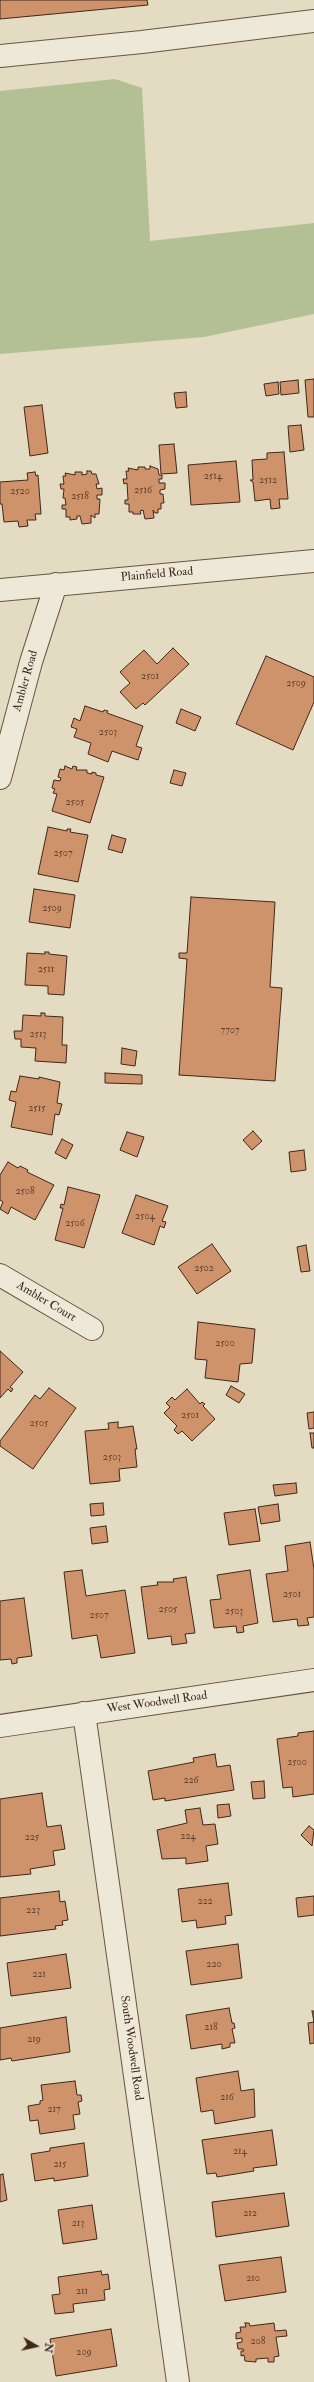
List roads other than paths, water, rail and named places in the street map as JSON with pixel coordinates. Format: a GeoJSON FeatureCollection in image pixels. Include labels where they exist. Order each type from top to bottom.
{"type":"FeatureCollection","features":[{"type":"Feature","properties":{"kind":"street"},"geometry":{"type":"LineString","coordinates":[[0,56],[142,42],[314,21]]}},
{"type":"Feature","properties":{"kind":"street","name":"Plainfield Road"},"geometry":{"type":"LineString","coordinates":[[0,590],[314,561]]}},
{"type":"Feature","properties":{"kind":"street","name":"Ambler Road"},"geometry":{"type":"LineString","coordinates":[[0,778],[31,662],[56,584]]}},
{"type":"Feature","properties":{"kind":"street","name":"Ambler Court"},"geometry":{"type":"LineString","coordinates":[[0,1275],[92,1329]]}},
{"type":"Feature","properties":{"kind":"street","name":"West Woodwell Road"},"geometry":{"type":"LineString","coordinates":[[0,1726],[314,1680]]}},
{"type":"Feature","properties":{"kind":"street","name":"South Woodwell Road"},"geometry":{"type":"LineString","coordinates":[[84,1713],[178,2382]]}}]}
